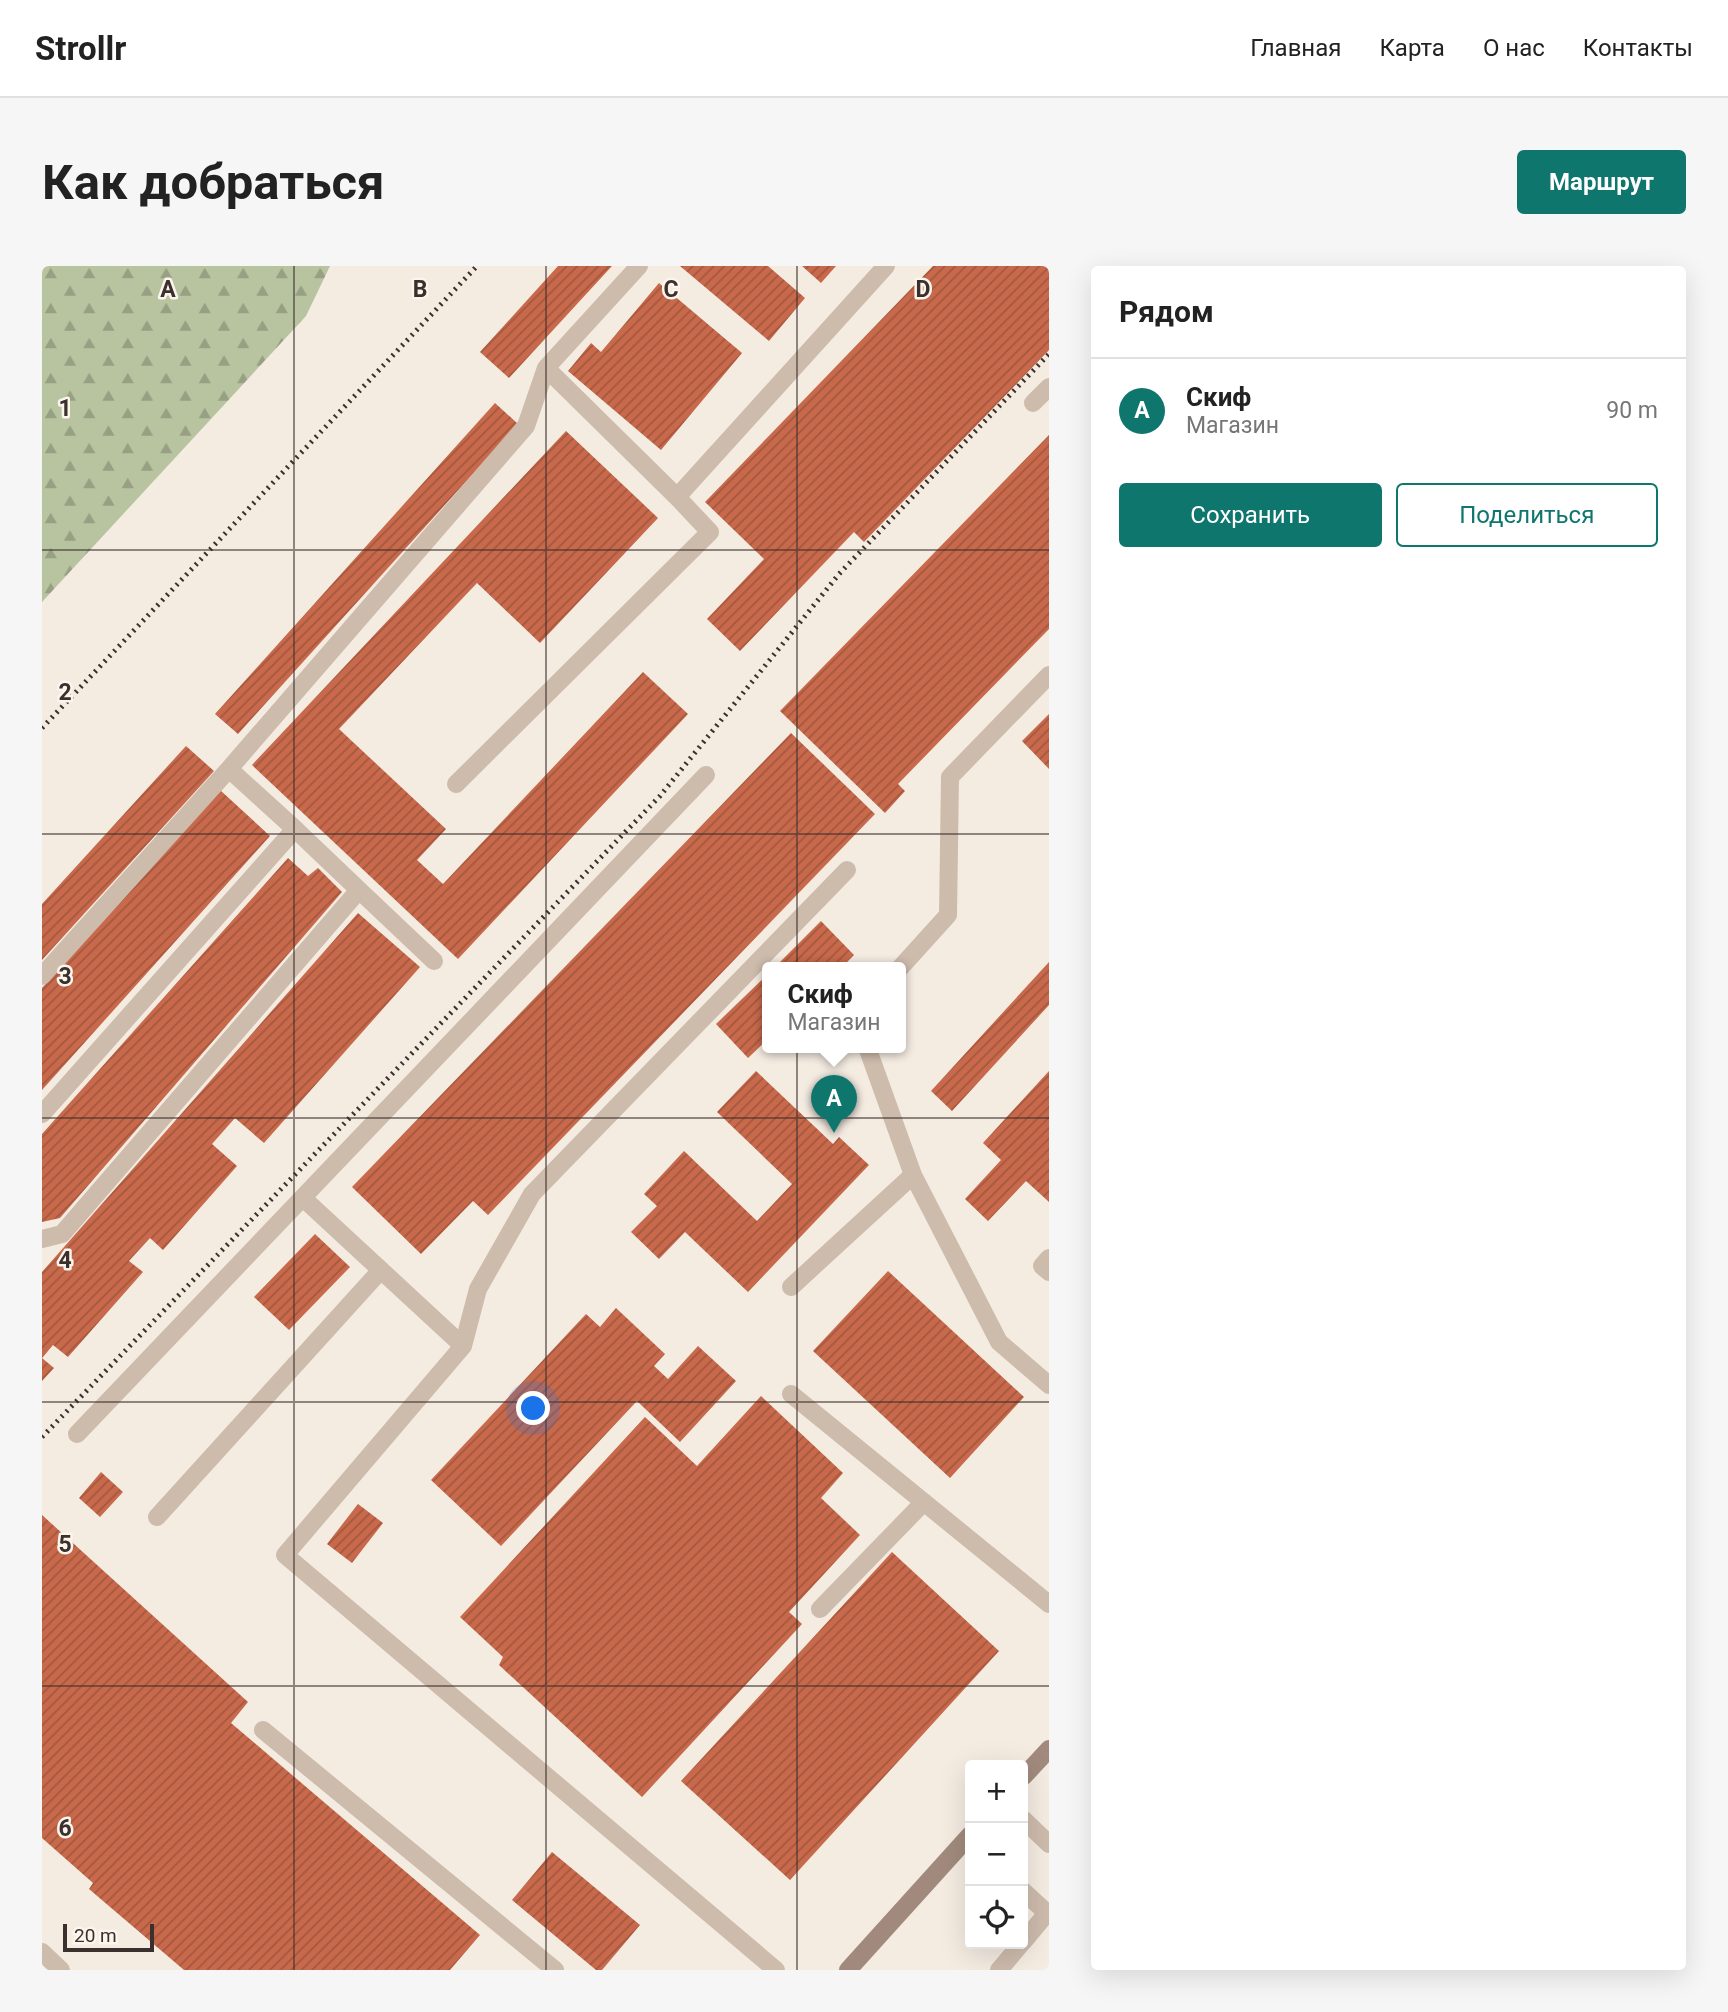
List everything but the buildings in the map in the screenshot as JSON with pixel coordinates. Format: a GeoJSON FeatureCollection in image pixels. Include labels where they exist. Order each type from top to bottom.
{"type":"FeatureCollection","features":[{"type":"Feature","properties":{"kind":"main road"},"geometry":{"type":"LineString","coordinates":[[1028,1772],[1049,1749]]}},
{"type":"Feature","properties":{"kind":"main road"},"geometry":{"type":"LineString","coordinates":[[848,1970],[965,1842]]}},
{"type":"Feature","properties":{"kind":"lane"},"geometry":{"type":"LineString","coordinates":[[42,976],[229,769],[526,426],[546,368],[639,266]]}},
{"type":"Feature","properties":{"kind":"lane"},"geometry":{"type":"LineString","coordinates":[[677,497],[886,266]]}},
{"type":"Feature","properties":{"kind":"lane"},"geometry":{"type":"LineString","coordinates":[[456,784],[710,532],[546,368]]}},
{"type":"Feature","properties":{"kind":"lane"},"geometry":{"type":"LineString","coordinates":[[1033,404],[1049,387]]}},
{"type":"Feature","properties":{"kind":"lane"},"geometry":{"type":"LineString","coordinates":[[906,962],[948,915],[950,777],[1049,675]]}},
{"type":"Feature","properties":{"kind":"lane"},"geometry":{"type":"LineString","coordinates":[[229,769],[434,961]]}},
{"type":"Feature","properties":{"kind":"lane"},"geometry":{"type":"LineString","coordinates":[[77,1434],[706,775]]}},
{"type":"Feature","properties":{"kind":"lane"},"geometry":{"type":"LineString","coordinates":[[42,1114],[295,829]]}},
{"type":"Feature","properties":{"kind":"lane"},"geometry":{"type":"LineString","coordinates":[[776,1970],[285,1555],[463,1346],[478,1289],[532,1194],[847,870]]}},
{"type":"Feature","properties":{"kind":"lane"},"geometry":{"type":"LineString","coordinates":[[42,1239],[62,1234],[359,890]]}},
{"type":"Feature","properties":{"kind":"lane"},"geometry":{"type":"LineString","coordinates":[[869,1053],[913,1175],[999,1342],[1049,1385]]}},
{"type":"Feature","properties":{"kind":"lane"},"geometry":{"type":"LineString","coordinates":[[791,1287],[913,1175]]}},
{"type":"Feature","properties":{"kind":"lane"},"geometry":{"type":"LineString","coordinates":[[303,1198],[463,1346]]}},
{"type":"Feature","properties":{"kind":"lane"},"geometry":{"type":"LineString","coordinates":[[1049,1258],[1042,1266],[1049,1272]]}},
{"type":"Feature","properties":{"kind":"lane"},"geometry":{"type":"LineString","coordinates":[[157,1517],[381,1270]]}},
{"type":"Feature","properties":{"kind":"lane"},"geometry":{"type":"LineString","coordinates":[[791,1394],[1049,1604]]}},
{"type":"Feature","properties":{"kind":"lane"},"geometry":{"type":"LineString","coordinates":[[820,1609],[924,1502]]}},
{"type":"Feature","properties":{"kind":"lane"},"geometry":{"type":"LineString","coordinates":[[263,1730],[552,1969]]}},
{"type":"Feature","properties":{"kind":"lane"},"geometry":{"type":"LineString","coordinates":[[1027,1823],[1049,1844]]}},
{"type":"Feature","properties":{"kind":"lane"},"geometry":{"type":"LineString","coordinates":[[1028,1896],[1046,1913],[1028,1936]]}},
{"type":"Feature","properties":{"kind":"lane"},"geometry":{"type":"LineString","coordinates":[[999,1970],[1017,1949]]}},
{"type":"Feature","properties":{"kind":"lane"},"geometry":{"type":"LineString","coordinates":[[42,1952],[61,1970]]}},
{"type":"Feature","properties":{"kind":"green space"},"geometry":{"type":"Polygon","coordinates":[[[42,266],[330,266],[306,316],[42,602],[42,266]]]}},
{"type":"Feature","properties":{"kind":"railway"},"geometry":{"type":"LineString","coordinates":[[42,728],[477,266]]}},
{"type":"Feature","properties":{"kind":"railway"},"geometry":{"type":"LineString","coordinates":[[42,1437],[660,796],[839,574],[1049,354]]}},
{"type":"Feature","properties":{"kind":"place","name":"Скиф"},"geometry":{"type":"Point","coordinates":[834,1133]}}]}
